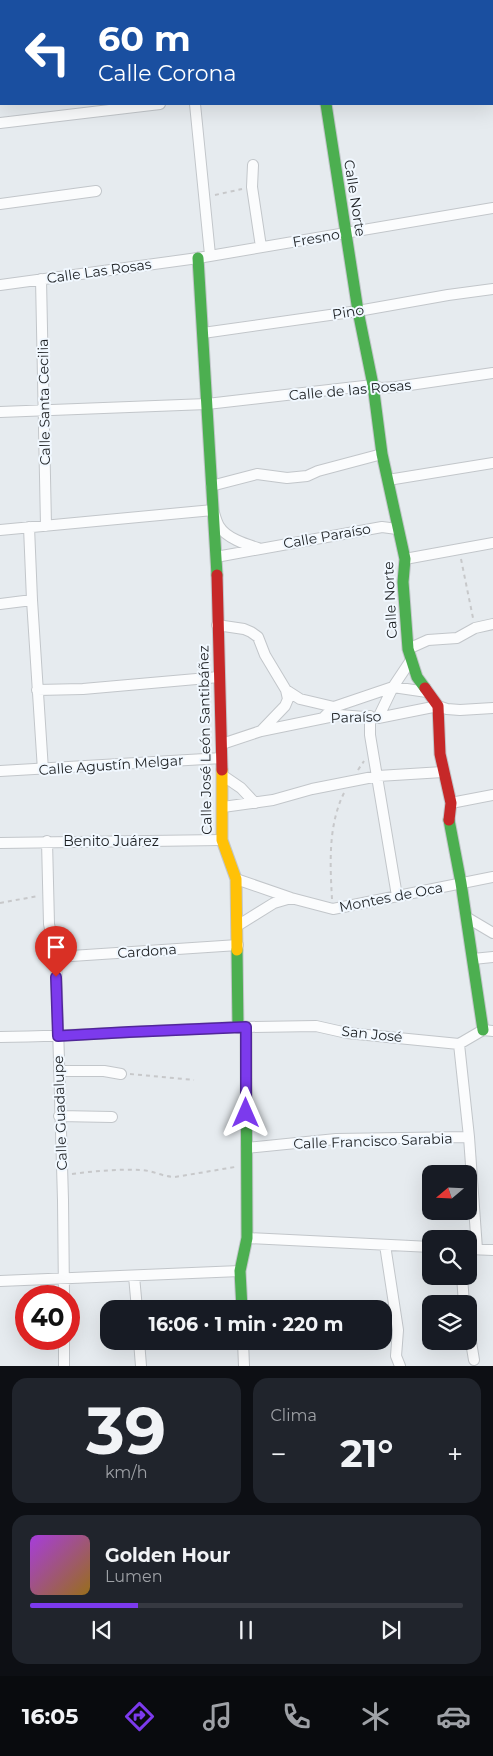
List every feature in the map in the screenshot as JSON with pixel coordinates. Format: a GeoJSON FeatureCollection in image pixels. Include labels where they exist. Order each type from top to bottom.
{"type":"FeatureCollection","features":[{"type":"Feature","properties":{"kind":"street"},"geometry":{"type":"LineString","coordinates":[[0,124],[152,105]]}},
{"type":"Feature","properties":{"kind":"street"},"geometry":{"type":"LineString","coordinates":[[196,105],[210,255]]}},
{"type":"Feature","properties":{"kind":"street","name":"Calle Norte"},"geometry":{"type":"LineString","coordinates":[[326,105],[358,311],[373,385],[382,454],[405,559],[403,582],[409,654],[417,677],[438,706]]}},
{"type":"Feature","properties":{"kind":"street"},"geometry":{"type":"LineString","coordinates":[[253,165],[252,187],[261,247]]}},
{"type":"Feature","properties":{"kind":"street"},"geometry":{"type":"LineString","coordinates":[[0,204],[96,192]]}},
{"type":"Feature","properties":{"kind":"street","name":"Fresno"},"geometry":{"type":"LineString","coordinates":[[198,258],[493,208]]}},
{"type":"Feature","properties":{"kind":"street","name":"Calle Las Rosas"},"geometry":{"type":"LineString","coordinates":[[0,285],[198,258]]}},
{"type":"Feature","properties":{"kind":"street","name":"Calle José León Santibáñez"},"geometry":{"type":"LineString","coordinates":[[198,258],[216,557],[222,744],[222,840],[236,879],[246,1148],[247,1238],[240,1270],[242,1300]]}},
{"type":"Feature","properties":{"kind":"street","name":"Calle Santa Cecilia"},"geometry":{"type":"LineString","coordinates":[[41,278],[46,526]]}},
{"type":"Feature","properties":{"kind":"street","name":"Pino"},"geometry":{"type":"LineString","coordinates":[[203,333],[358,311],[493,289]]}},
{"type":"Feature","properties":{"kind":"street","name":"Calle de las Rosas"},"geometry":{"type":"LineString","coordinates":[[0,412],[207,404],[373,385],[381,388],[396,387],[493,374]]}},
{"type":"Feature","properties":{"kind":"street"},"geometry":{"type":"LineString","coordinates":[[211,486],[257,474],[287,478],[307,476],[318,471],[382,454]]}},
{"type":"Feature","properties":{"kind":"street"},"geometry":{"type":"LineString","coordinates":[[388,480],[493,463]]}},
{"type":"Feature","properties":{"kind":"street"},"geometry":{"type":"LineString","coordinates":[[0,530],[213,510],[217,524],[222,530],[243,544],[258,548]]}},
{"type":"Feature","properties":{"kind":"street","name":"Calle Paraíso"},"geometry":{"type":"LineString","coordinates":[[216,557],[382,526],[397,529]]}},
{"type":"Feature","properties":{"kind":"street"},"geometry":{"type":"LineString","coordinates":[[29,527],[43,770]]}},
{"type":"Feature","properties":{"kind":"street"},"geometry":{"type":"LineString","coordinates":[[405,559],[493,543]]}},
{"type":"Feature","properties":{"kind":"street"},"geometry":{"type":"LineString","coordinates":[[0,604],[32,600]]}},
{"type":"Feature","properties":{"kind":"street"},"geometry":{"type":"LineString","coordinates":[[397,896],[374,747],[370,734],[374,717],[393,687],[409,654],[428,640],[457,638],[475,628],[493,624]]}},
{"type":"Feature","properties":{"kind":"street"},"geometry":{"type":"LineString","coordinates":[[217,625],[244,629],[258,638],[265,655],[286,690],[288,699],[285,706],[261,731]]}},
{"type":"Feature","properties":{"kind":"street"},"geometry":{"type":"LineString","coordinates":[[37,690],[83,689],[219,677]]}},
{"type":"Feature","properties":{"kind":"street"},"geometry":{"type":"LineString","coordinates":[[286,690],[300,699],[334,706],[393,687],[427,692]]}},
{"type":"Feature","properties":{"kind":"street"},"geometry":{"type":"LineString","coordinates":[[323,718],[334,706]]}},
{"type":"Feature","properties":{"kind":"street"},"geometry":{"type":"LineString","coordinates":[[438,706],[440,754],[451,803],[449,817],[451,831],[472,959],[490,1031],[459,1044],[469,1137],[472,1230]]}},
{"type":"Feature","properties":{"kind":"street","name":"Paraíso"},"geometry":{"type":"LineString","coordinates":[[222,744],[261,731],[339,715],[374,717],[438,706],[460,710],[493,708]]}},
{"type":"Feature","properties":{"kind":"street","name":"Calle Agustín Melgar"},"geometry":{"type":"LineString","coordinates":[[0,772],[222,758]]}},
{"type":"Feature","properties":{"kind":"street"},"geometry":{"type":"LineString","coordinates":[[223,807],[273,800],[312,789],[378,776],[443,772]]}},
{"type":"Feature","properties":{"kind":"street"},"geometry":{"type":"LineString","coordinates":[[222,775],[241,788],[255,803]]}},
{"type":"Feature","properties":{"kind":"street"},"geometry":{"type":"LineString","coordinates":[[451,803],[493,795]]}},
{"type":"Feature","properties":{"kind":"street","name":"Benito Juárez"},"geometry":{"type":"LineString","coordinates":[[0,842],[222,840]]}},
{"type":"Feature","properties":{"kind":"street","name":"Calle Guadalupe"},"geometry":{"type":"LineString","coordinates":[[47,841],[49,924],[56,957],[64,1285]]}},
{"type":"Feature","properties":{"kind":"street","name":"Montes de Oca"},"geometry":{"type":"LineString","coordinates":[[236,879],[290,898],[333,909],[493,877]]}},
{"type":"Feature","properties":{"kind":"street"},"geometry":{"type":"LineString","coordinates":[[237,926],[274,903],[290,898]]}},
{"type":"Feature","properties":{"kind":"street"},"geometry":{"type":"LineString","coordinates":[[466,917],[493,933]]}},
{"type":"Feature","properties":{"kind":"street","name":"Cardona"},"geometry":{"type":"LineString","coordinates":[[56,957],[238,945]]}},
{"type":"Feature","properties":{"kind":"street"},"geometry":{"type":"LineString","coordinates":[[472,959],[493,957]]}},
{"type":"Feature","properties":{"kind":"street","name":"San José"},"geometry":{"type":"LineString","coordinates":[[0,1037],[242,1027],[316,1026],[347,1033],[459,1044]]}},
{"type":"Feature","properties":{"kind":"street"},"geometry":{"type":"LineString","coordinates":[[59,1071],[104,1071],[121,1074]]}},
{"type":"Feature","properties":{"kind":"street"},"geometry":{"type":"LineString","coordinates":[[59,1116],[112,1117]]}},
{"type":"Feature","properties":{"kind":"street","name":"Calle Francisco Sarabia"},"geometry":{"type":"LineString","coordinates":[[246,1148],[336,1139],[469,1137]]}},
{"type":"Feature","properties":{"kind":"street"},"geometry":{"type":"LineString","coordinates":[[247,1238],[422,1247]]}},
{"type":"Feature","properties":{"kind":"street"},"geometry":{"type":"LineString","coordinates":[[385,1245],[398,1330],[396,1356],[400,1366]]}},
{"type":"Feature","properties":{"kind":"street"},"geometry":{"type":"LineString","coordinates":[[477,1249],[493,1250]]}},
{"type":"Feature","properties":{"kind":"street"},"geometry":{"type":"LineString","coordinates":[[0,1281],[240,1270]]}},
{"type":"Feature","properties":{"kind":"street"},"geometry":{"type":"LineString","coordinates":[[134,1276],[136,1300]]}},
{"type":"Feature","properties":{"kind":"street"},"geometry":{"type":"LineString","coordinates":[[64,1350],[64,1366]]}},
{"type":"Feature","properties":{"kind":"street"},"geometry":{"type":"LineString","coordinates":[[140,1350],[141,1366]]}},
{"type":"Feature","properties":{"kind":"street"},"geometry":{"type":"LineString","coordinates":[[243,1350],[244,1366]]}},
{"type":"Feature","properties":{"kind":"street"},"geometry":{"type":"LineString","coordinates":[[472,1350],[474,1360]]}},
{"type":"Feature","properties":{"kind":"path"},"geometry":{"type":"LineString","coordinates":[[205,198],[252,187]]}},
{"type":"Feature","properties":{"kind":"path"},"geometry":{"type":"LineString","coordinates":[[458,550],[475,628]]}},
{"type":"Feature","properties":{"kind":"path"},"geometry":{"type":"LineString","coordinates":[[333,909],[330,866],[333,830],[342,797],[349,783],[374,747]]}},
{"type":"Feature","properties":{"kind":"path"},"geometry":{"type":"LineString","coordinates":[[0,903],[48,894]]}},
{"type":"Feature","properties":{"kind":"path"},"geometry":{"type":"LineString","coordinates":[[121,1074],[194,1080]]}},
{"type":"Feature","properties":{"kind":"path"},"geometry":{"type":"LineString","coordinates":[[62,1176],[108,1170],[142,1169],[167,1177],[175,1177],[246,1166]]}},
{"type":"Feature","properties":{"kind":"traffic: fast"},"geometry":{"type":"LineString","coordinates":[[326,105],[358,311],[373,385],[382,454],[405,559],[403,582],[408,649],[417,677],[425,688]]}},
{"type":"Feature","properties":{"kind":"traffic: fast"},"geometry":{"type":"LineString","coordinates":[[198,258],[217,575]]}},
{"type":"Feature","properties":{"kind":"traffic: fast"},"geometry":{"type":"LineString","coordinates":[[449,820],[461,883],[483,1030]]}},
{"type":"Feature","properties":{"kind":"traffic: fast"},"geometry":{"type":"LineString","coordinates":[[237,950],[238,1027],[246,1027],[247,1238],[240,1271],[242,1300]]}},
{"type":"Feature","properties":{"kind":"traffic: slow"},"geometry":{"type":"LineString","coordinates":[[222,770],[222,840],[236,879],[237,950]]}},
{"type":"Feature","properties":{"kind":"traffic: jam"},"geometry":{"type":"LineString","coordinates":[[217,575],[222,770]]}},
{"type":"Feature","properties":{"kind":"traffic: jam"},"geometry":{"type":"LineString","coordinates":[[425,688],[438,706],[440,754],[451,803],[449,820]]}},
{"type":"Feature","properties":{"kind":"route"},"geometry":{"type":"LineString","coordinates":[[56,977],[58,1036],[246,1027],[246,1113]]}}]}
